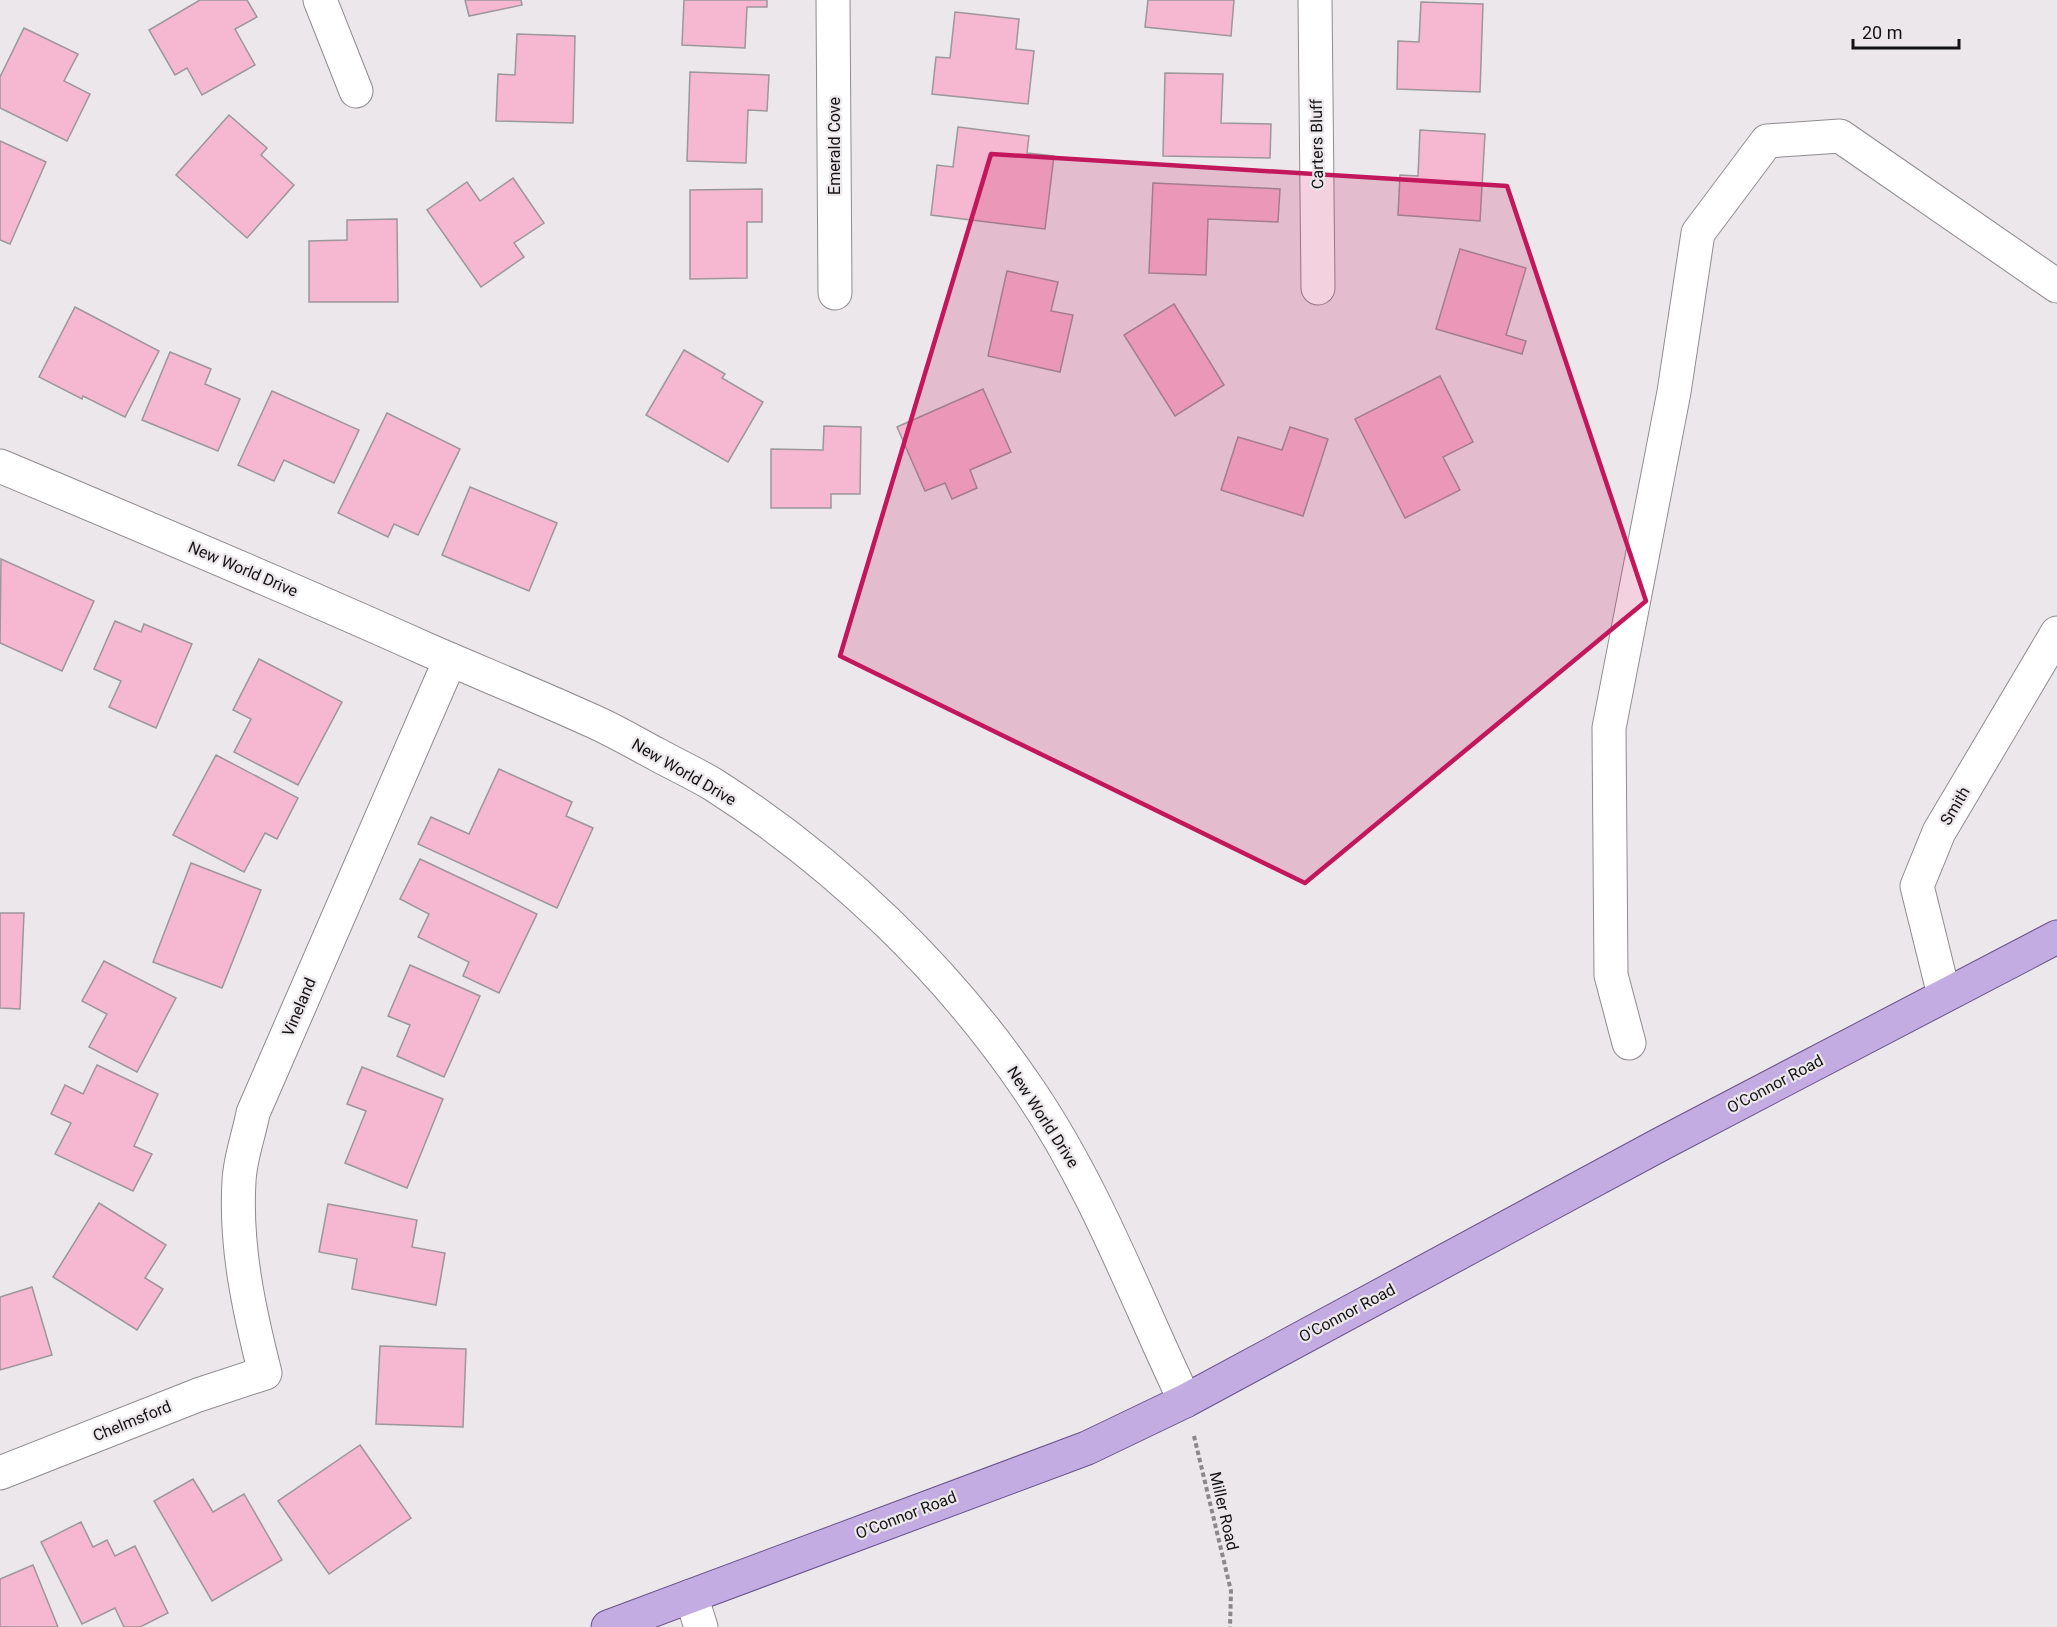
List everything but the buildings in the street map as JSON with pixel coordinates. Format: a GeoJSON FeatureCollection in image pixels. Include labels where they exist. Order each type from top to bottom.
{"type":"FeatureCollection","features":[{"type":"Feature","properties":{"kind":"main road","name":"O'Connor Road"},"geometry":{"type":"LineString","coordinates":[[608,1627],[1087,1448],[1185,1401],[1672,1138],[2057,937]]}},
{"type":"Feature","properties":{"kind":"street"},"geometry":{"type":"LineString","coordinates":[[320,0],[356,91]]}},
{"type":"Feature","properties":{"kind":"street","name":"Emerald Cove"},"geometry":{"type":"LineString","coordinates":[[833,0],[835,293]]}},
{"type":"Feature","properties":{"kind":"street","name":"Carters Bluff"},"geometry":{"type":"LineString","coordinates":[[1315,0],[1318,288]]}},
{"type":"Feature","properties":{"kind":"street"},"geometry":{"type":"LineString","coordinates":[[1629,1043],[1611,975],[1609,728],[1674,392],[1698,233],[1767,141],[1840,136],[2057,286]]}},
{"type":"Feature","properties":{"kind":"street","name":"New World Drive"},"geometry":{"type":"LineString","coordinates":[[0,466],[291,588],[450,660],[592,720],[712,784],[797,844],[849,886],[902,935],[970,1012],[1035,1100],[1087,1187],[1185,1401]]}},
{"type":"Feature","properties":{"kind":"street","name":"Smith"},"geometry":{"type":"LineString","coordinates":[[1944,995],[1917,886],[1940,832],[2057,633]]}},
{"type":"Feature","properties":{"kind":"street","name":"Vineland"},"geometry":{"type":"LineString","coordinates":[[265,1372],[250,1313],[239,1238],[239,1178],[253,1113],[450,660]]}},
{"type":"Feature","properties":{"kind":"street","name":"Chelmsford"},"geometry":{"type":"LineString","coordinates":[[0,1473],[198,1395],[265,1372]]}},
{"type":"Feature","properties":{"kind":"street"},"geometry":{"type":"LineString","coordinates":[[691,1596],[701,1627]]}},
{"type":"Feature","properties":{"kind":"path","name":"Miller Road"},"geometry":{"type":"LineString","coordinates":[[1185,1401],[1231,1591],[1230,1627]]}},
{"type":"Feature","properties":{"kind":"highlighted area"},"geometry":{"type":"Polygon","coordinates":[[[991,154],[1507,186],[1646,601],[1305,883],[840,656],[991,154]]]}}]}
